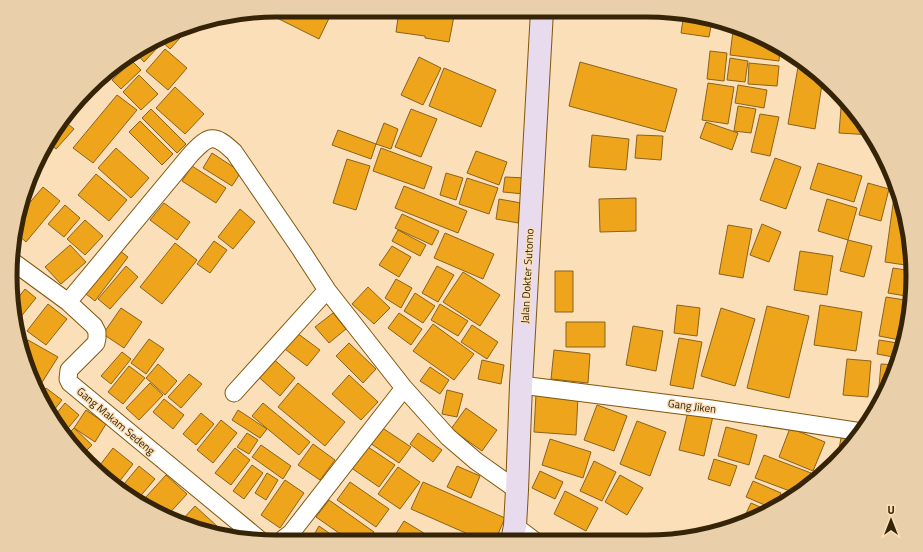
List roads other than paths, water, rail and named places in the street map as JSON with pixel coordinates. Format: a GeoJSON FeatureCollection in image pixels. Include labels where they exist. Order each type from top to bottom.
{"type":"FeatureCollection","features":[{"type":"Feature","properties":{"kind":"main road","name":"Jalan Dokter Sutomo"},"geometry":{"type":"LineString","coordinates":[[514,534],[542,17]]}},
{"type":"Feature","properties":{"kind":"street"},"geometry":{"type":"LineString","coordinates":[[68,302],[199,145],[211,138],[217,138],[234,152],[327,290],[404,388],[448,437],[476,461],[517,490]]}},
{"type":"Feature","properties":{"kind":"street","name":"Gang Makam Sedeng"},"geometry":{"type":"LineString","coordinates":[[18,265],[68,302],[94,326],[97,332],[98,338],[96,343],[69,370],[68,379],[70,383],[252,534]]}},
{"type":"Feature","properties":{"kind":"street"},"geometry":{"type":"LineString","coordinates":[[234,393],[327,290]]}},
{"type":"Feature","properties":{"kind":"street","name":"Gang Jiken"},"geometry":{"type":"LineString","coordinates":[[521,385],[711,409],[854,431]]}},
{"type":"Feature","properties":{"kind":"street"},"geometry":{"type":"LineString","coordinates":[[288,535],[404,388]]}}]}
